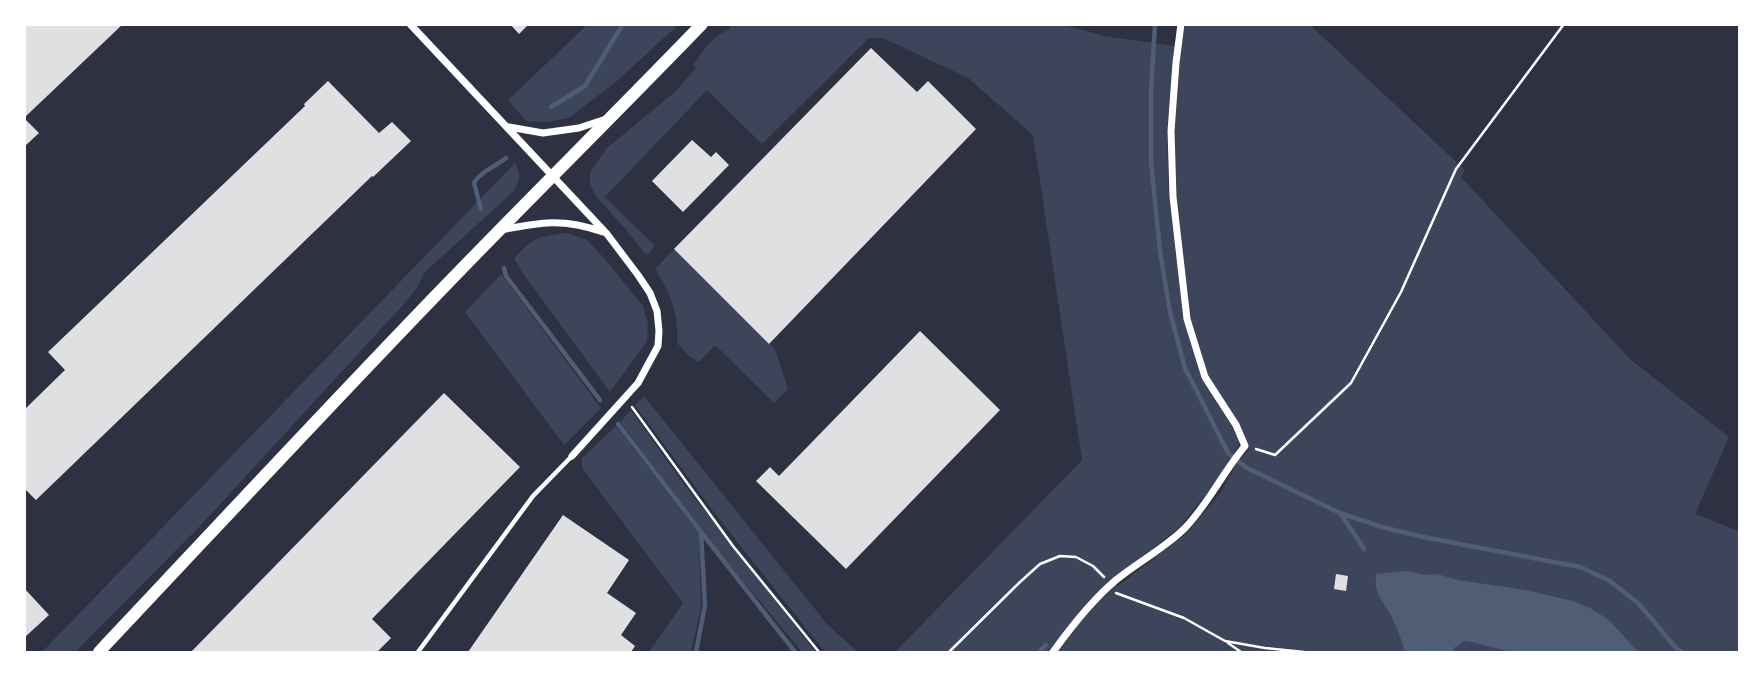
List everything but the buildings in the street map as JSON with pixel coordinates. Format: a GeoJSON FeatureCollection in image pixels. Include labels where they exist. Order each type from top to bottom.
{"type":"FeatureCollection","features":[{"type":"Feature","properties":{"kind":"main road"},"geometry":{"type":"LineString","coordinates":[[99,653],[500,230],[702,24]]}},
{"type":"Feature","properties":{"kind":"street"},"geometry":{"type":"LineString","coordinates":[[411,24],[607,233],[650,293],[657,311],[657,348],[638,383],[572,456]]}},
{"type":"Feature","properties":{"kind":"street"},"geometry":{"type":"LineString","coordinates":[[1053,653],[1109,587],[1183,529],[1204,506],[1245,446],[1236,425],[1205,377],[1187,319],[1173,197],[1171,131],[1181,24]]}},
{"type":"Feature","properties":{"kind":"street"},"geometry":{"type":"LineString","coordinates":[[508,127],[542,133],[579,128],[608,119]]}},
{"type":"Feature","properties":{"kind":"street"},"geometry":{"type":"LineString","coordinates":[[500,230],[544,221],[586,226],[607,233]]}},
{"type":"Feature","properties":{"kind":"lane"},"geometry":{"type":"LineString","coordinates":[[418,653],[533,496],[572,456]]}},
{"type":"Feature","properties":{"kind":"path"},"geometry":{"type":"LineString","coordinates":[[1245,446],[1275,455],[1350,383],[1401,292],[1456,170],[1564,24]]}},
{"type":"Feature","properties":{"kind":"path"},"geometry":{"type":"LineString","coordinates":[[624,398],[733,545],[819,653]]}},
{"type":"Feature","properties":{"kind":"path"},"geometry":{"type":"LineString","coordinates":[[949,653],[1040,564],[1060,556],[1076,558],[1093,566],[1109,587],[1184,618],[1241,653]]}},
{"type":"Feature","properties":{"kind":"path"},"geometry":{"type":"LineString","coordinates":[[1225,641],[1304,653]]}},
{"type":"Feature","properties":{"kind":"shaded area"},"geometry":{"type":"Polygon","coordinates":[[[587,25],[678,25],[617,81],[569,118],[548,122],[526,121],[508,100],[587,25]]]}},
{"type":"Feature","properties":{"kind":"shaded area"},"geometry":{"type":"Polygon","coordinates":[[[731,25],[1064,25],[1104,36],[1175,46],[1167,131],[1169,199],[1184,321],[1202,378],[1234,426],[1240,443],[1215,483],[1179,528],[1110,582],[1118,586],[1187,533],[1221,492],[1236,464],[1249,449],[1238,424],[1208,376],[1190,319],[1176,198],[1174,130],[1185,25],[1310,25],[1465,170],[1461,177],[1630,359],[1729,437],[1695,514],[1739,531],[1739,652],[895,652],[1082,460],[1033,135],[968,78],[883,38],[869,38],[762,144],[707,90],[605,197],[655,246],[645,254],[595,195],[590,184],[590,172],[607,148],[676,91],[696,68],[693,65],[708,44],[731,25]]]}},
{"type":"Feature","properties":{"kind":"shaded area"},"geometry":{"type":"Polygon","coordinates":[[[515,163],[519,177],[514,191],[424,273],[417,288],[402,306],[200,526],[75,652],[42,652],[515,163]]]}},
{"type":"Feature","properties":{"kind":"shaded area"},"geometry":{"type":"Polygon","coordinates":[[[567,233],[587,240],[604,258],[643,306],[648,324],[647,341],[610,392],[514,259],[537,239],[567,233]]]}},
{"type":"Feature","properties":{"kind":"shaded area"},"geometry":{"type":"Polygon","coordinates":[[[674,249],[775,349],[788,389],[774,403],[715,345],[699,362],[677,343],[673,304],[655,269],[674,249]]]}},
{"type":"Feature","properties":{"kind":"shaded area"},"geometry":{"type":"Polygon","coordinates":[[[501,274],[601,408],[564,445],[465,312],[501,274]]]}},
{"type":"Feature","properties":{"kind":"shaded area"},"geometry":{"type":"Polygon","coordinates":[[[644,396],[827,624],[858,652],[825,652],[716,515],[635,405],[644,396]]]}},
{"type":"Feature","properties":{"kind":"shaded area"},"geometry":{"type":"Polygon","coordinates":[[[631,410],[683,483],[816,652],[802,652],[704,534],[620,422],[631,410]]]}},
{"type":"Feature","properties":{"kind":"shaded area"},"geometry":{"type":"Polygon","coordinates":[[[616,426],[699,533],[701,607],[691,652],[649,652],[683,603],[582,468],[582,458],[616,426]]]}},
{"type":"Feature","properties":{"kind":"shaded area"},"geometry":{"type":"Polygon","coordinates":[[[1406,571],[1437,574],[1573,601],[1609,620],[1638,652],[1510,652],[1464,641],[1454,648],[1454,652],[1405,652],[1393,620],[1378,594],[1376,574],[1406,571]]]}},
{"type":"Feature","properties":{"kind":"waterway"},"geometry":{"type":"LineString","coordinates":[[551,107],[585,86],[623,24]]}},
{"type":"Feature","properties":{"kind":"waterway"},"geometry":{"type":"LineString","coordinates":[[1155,24],[1151,162],[1160,251],[1170,312],[1185,368],[1228,453],[1247,468],[1340,513],[1382,527],[1580,567],[1610,581],[1639,604],[1682,652]]}},
{"type":"Feature","properties":{"kind":"waterway"},"geometry":{"type":"LineString","coordinates":[[481,209],[474,183],[484,172],[506,158]]}},
{"type":"Feature","properties":{"kind":"waterway"},"geometry":{"type":"LineString","coordinates":[[504,268],[506,276],[600,400]]}},
{"type":"Feature","properties":{"kind":"waterway"},"geometry":{"type":"LineString","coordinates":[[618,424],[701,532],[705,605],[696,652]]}},
{"type":"Feature","properties":{"kind":"waterway"},"geometry":{"type":"LineString","coordinates":[[1341,514],[1364,549]]}},
{"type":"Feature","properties":{"kind":"waterway"},"geometry":{"type":"LineString","coordinates":[[701,532],[795,652]]}},
{"type":"Feature","properties":{"kind":"waterway"},"geometry":{"type":"LineString","coordinates":[[1039,652],[1046,645]]}}]}
